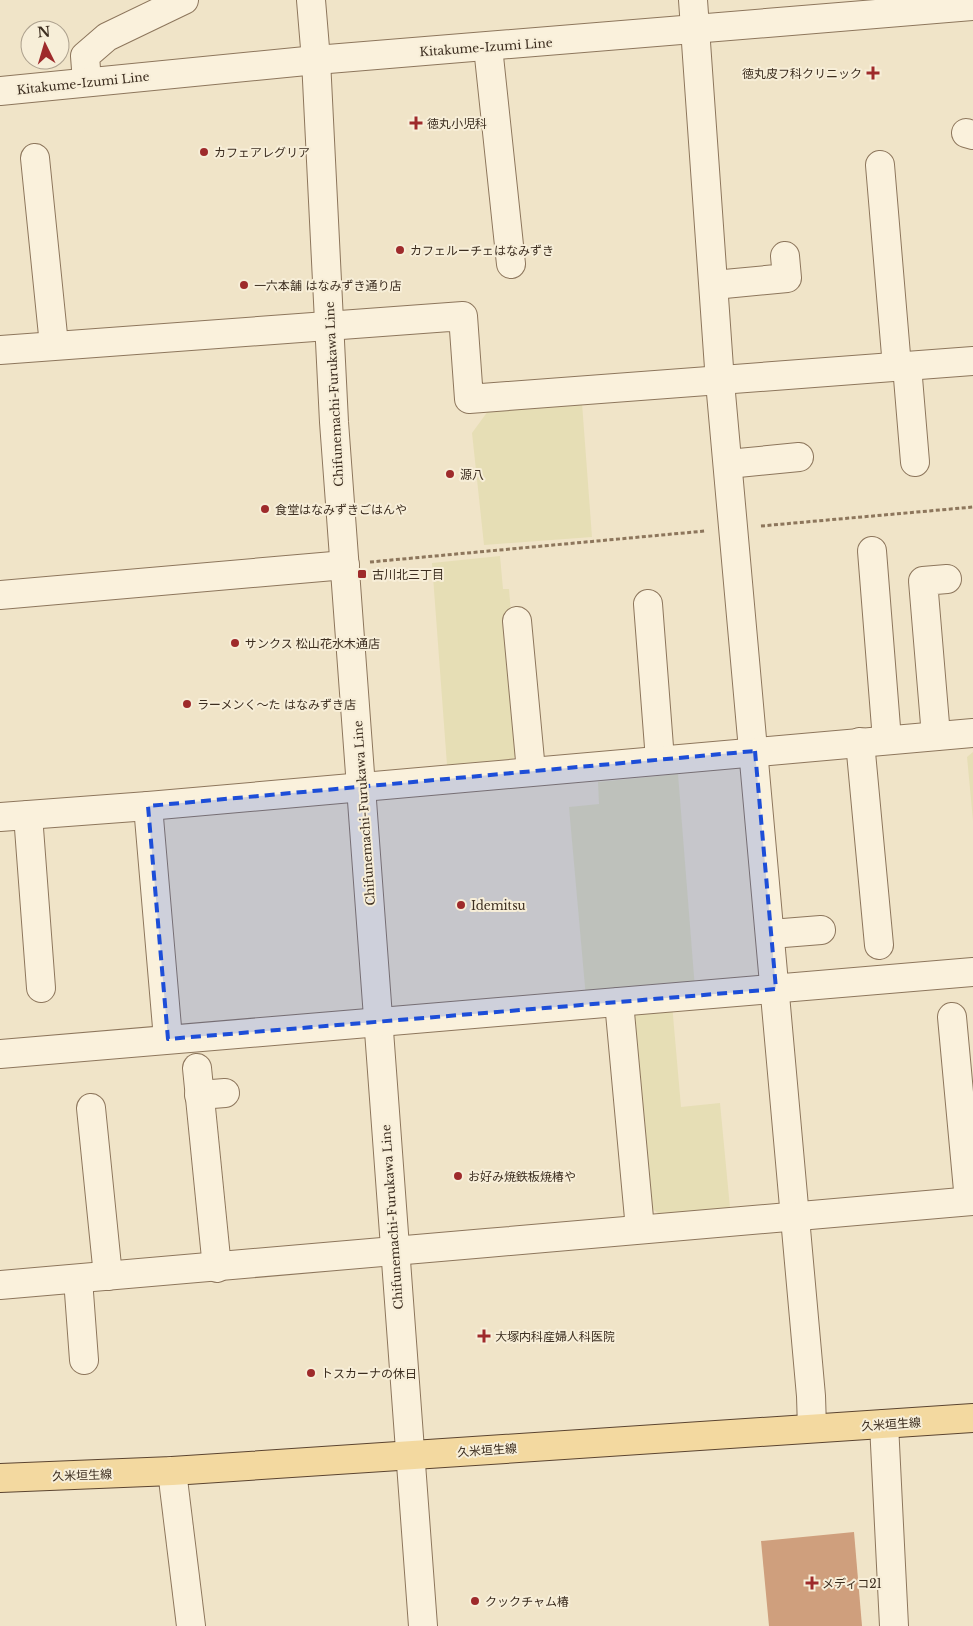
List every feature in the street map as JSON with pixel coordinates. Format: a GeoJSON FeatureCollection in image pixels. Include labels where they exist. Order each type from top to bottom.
{"type":"FeatureCollection","features":[{"type":"Feature","properties":{"kind":"main road","name":"久米垣生線"},"geometry":{"type":"LineString","coordinates":[[0,1478],[172,1471],[973,1418]]}},
{"type":"Feature","properties":{"kind":"street"},"geometry":{"type":"LineString","coordinates":[[87,82],[85,56],[107,37],[184,0]]}},
{"type":"Feature","properties":{"kind":"street","name":"Chifunemachi-Furukawa Line"},"geometry":{"type":"LineString","coordinates":[[311,0],[345,564],[394,1252],[423,1626]]}},
{"type":"Feature","properties":{"kind":"street"},"geometry":{"type":"LineString","coordinates":[[693,0],[720,382],[796,1214],[812,1428]]}},
{"type":"Feature","properties":{"kind":"street","name":"Kitakume-Izumi Line"},"geometry":{"type":"LineString","coordinates":[[0,91],[316,60],[696,30],[846,9],[973,6]]}},
{"type":"Feature","properties":{"kind":"street"},"geometry":{"type":"LineString","coordinates":[[488,47],[511,264]]}},
{"type":"Feature","properties":{"kind":"street"},"geometry":{"type":"LineString","coordinates":[[35,158],[54,346]]}},
{"type":"Feature","properties":{"kind":"street"},"geometry":{"type":"LineString","coordinates":[[880,164],[902,367],[915,462]]}},
{"type":"Feature","properties":{"kind":"street"},"geometry":{"type":"LineString","coordinates":[[714,286],[787,278],[785,256]]}},
{"type":"Feature","properties":{"kind":"street"},"geometry":{"type":"LineString","coordinates":[[0,350],[330,324],[464,316],[469,399],[720,382],[973,361]]}},
{"type":"Feature","properties":{"kind":"street"},"geometry":{"type":"LineString","coordinates":[[728,464],[800,458]]}},
{"type":"Feature","properties":{"kind":"street"},"geometry":{"type":"LineString","coordinates":[[872,551],[887,740]]}},
{"type":"Feature","properties":{"kind":"street"},"geometry":{"type":"LineString","coordinates":[[0,595],[345,564]]}},
{"type":"Feature","properties":{"kind":"street"},"geometry":{"type":"LineString","coordinates":[[936,736],[923,581],[947,579]]}},
{"type":"Feature","properties":{"kind":"street"},"geometry":{"type":"LineString","coordinates":[[648,604],[660,760]]}},
{"type":"Feature","properties":{"kind":"street"},"geometry":{"type":"LineString","coordinates":[[517,621],[531,771]]}},
{"type":"Feature","properties":{"kind":"street"},"geometry":{"type":"LineString","coordinates":[[0,816],[148,806],[973,733]]}},
{"type":"Feature","properties":{"kind":"street"},"geometry":{"type":"LineString","coordinates":[[860,742],[878,945]]}},
{"type":"Feature","properties":{"kind":"street"},"geometry":{"type":"LineString","coordinates":[[148,806],[168,1040]]}},
{"type":"Feature","properties":{"kind":"street"},"geometry":{"type":"LineString","coordinates":[[28,815],[40,988]]}},
{"type":"Feature","properties":{"kind":"street"},"geometry":{"type":"LineString","coordinates":[[771,934],[821,930]]}},
{"type":"Feature","properties":{"kind":"street"},"geometry":{"type":"LineString","coordinates":[[0,1054],[973,972]]}},
{"type":"Feature","properties":{"kind":"street"},"geometry":{"type":"LineString","coordinates":[[619,1002],[640,1228]]}},
{"type":"Feature","properties":{"kind":"street"},"geometry":{"type":"LineString","coordinates":[[0,1284],[217,1268],[796,1214],[971,1201],[964,1043],[952,1017]]}},
{"type":"Feature","properties":{"kind":"street"},"geometry":{"type":"LineString","coordinates":[[197,1068],[212,1094],[217,1268]]}},
{"type":"Feature","properties":{"kind":"street"},"geometry":{"type":"LineString","coordinates":[[91,1108],[108,1276]]}},
{"type":"Feature","properties":{"kind":"street"},"geometry":{"type":"LineString","coordinates":[[78,1279],[84,1360]]}},
{"type":"Feature","properties":{"kind":"street"},"geometry":{"type":"LineString","coordinates":[[884,1424],[894,1626]]}},
{"type":"Feature","properties":{"kind":"street"},"geometry":{"type":"LineString","coordinates":[[172,1471],[191,1626]]}},
{"type":"Feature","properties":{"kind":"path"},"geometry":{"type":"LineString","coordinates":[[345,564],[973,507]]}},
{"type":"Feature","properties":{"kind":"highlighted area"},"geometry":{"type":"Polygon","coordinates":[[[755,751],[776,989],[168,1039],[148,806],[755,751]]]}},
{"type":"Feature","properties":{"kind":"shaded area"},"geometry":{"type":"Polygon","coordinates":[[[582,403],[592,537],[484,545],[472,433],[488,411],[582,403]]]}},
{"type":"Feature","properties":{"kind":"shaded area"},"geometry":{"type":"Polygon","coordinates":[[[500,556],[503,589],[509,589],[521,736],[519,754],[510,761],[447,765],[432,563],[500,556]]]}},
{"type":"Feature","properties":{"kind":"shaded area"},"geometry":{"type":"Polygon","coordinates":[[[973,752],[973,821],[967,757],[973,752]]]}},
{"type":"Feature","properties":{"kind":"shaded area"},"geometry":{"type":"Polygon","coordinates":[[[678,774],[695,989],[586,998],[569,807],[599,804],[598,782],[678,774]]]}},
{"type":"Feature","properties":{"kind":"shaded area"},"geometry":{"type":"Polygon","coordinates":[[[672,1004],[681,1107],[720,1103],[730,1208],[661,1215],[648,1206],[629,1015],[672,1004]]]}},
{"type":"Feature","properties":{"kind":"building","name":"メディコ21"},"geometry":{"type":"Polygon","coordinates":[[[854,1532],[862,1626],[769,1626],[761,1541],[854,1532]]]}},
{"type":"Feature","properties":{"kind":"place","name":"徳丸皮フ科クリニック"},"geometry":{"type":"Point","coordinates":[873,73]}},
{"type":"Feature","properties":{"kind":"place","name":"徳丸小児科"},"geometry":{"type":"Point","coordinates":[416,123]}},
{"type":"Feature","properties":{"kind":"place","name":"カフェアレグリア"},"geometry":{"type":"Point","coordinates":[204,152]}},
{"type":"Feature","properties":{"kind":"place","name":"カフェルーチェはなみずき"},"geometry":{"type":"Point","coordinates":[400,250]}},
{"type":"Feature","properties":{"kind":"place","name":"一六本舗 はなみずき通り店"},"geometry":{"type":"Point","coordinates":[244,285]}},
{"type":"Feature","properties":{"kind":"place","name":"源八"},"geometry":{"type":"Point","coordinates":[450,474]}},
{"type":"Feature","properties":{"kind":"place","name":"食堂はなみずきごはんや"},"geometry":{"type":"Point","coordinates":[265,509]}},
{"type":"Feature","properties":{"kind":"place","name":"古川北三丁目"},"geometry":{"type":"Point","coordinates":[362,574]}},
{"type":"Feature","properties":{"kind":"place","name":"サンクス 松山花水木通店"},"geometry":{"type":"Point","coordinates":[235,643]}},
{"type":"Feature","properties":{"kind":"place","name":"ラーメンく～た はなみずき店"},"geometry":{"type":"Point","coordinates":[187,704]}},
{"type":"Feature","properties":{"kind":"place","name":"Idemitsu"},"geometry":{"type":"Point","coordinates":[461,905]}},
{"type":"Feature","properties":{"kind":"place","name":"お好み焼鉄板焼椿や"},"geometry":{"type":"Point","coordinates":[458,1176]}},
{"type":"Feature","properties":{"kind":"place","name":"大塚内科産婦人科医院"},"geometry":{"type":"Point","coordinates":[484,1336]}},
{"type":"Feature","properties":{"kind":"place","name":"トスカーナの休日"},"geometry":{"type":"Point","coordinates":[311,1373]}},
{"type":"Feature","properties":{"kind":"place","name":"メディコ21"},"geometry":{"type":"Point","coordinates":[812,1583]}},
{"type":"Feature","properties":{"kind":"place","name":"クックチャム椿"},"geometry":{"type":"Point","coordinates":[475,1601]}}]}
